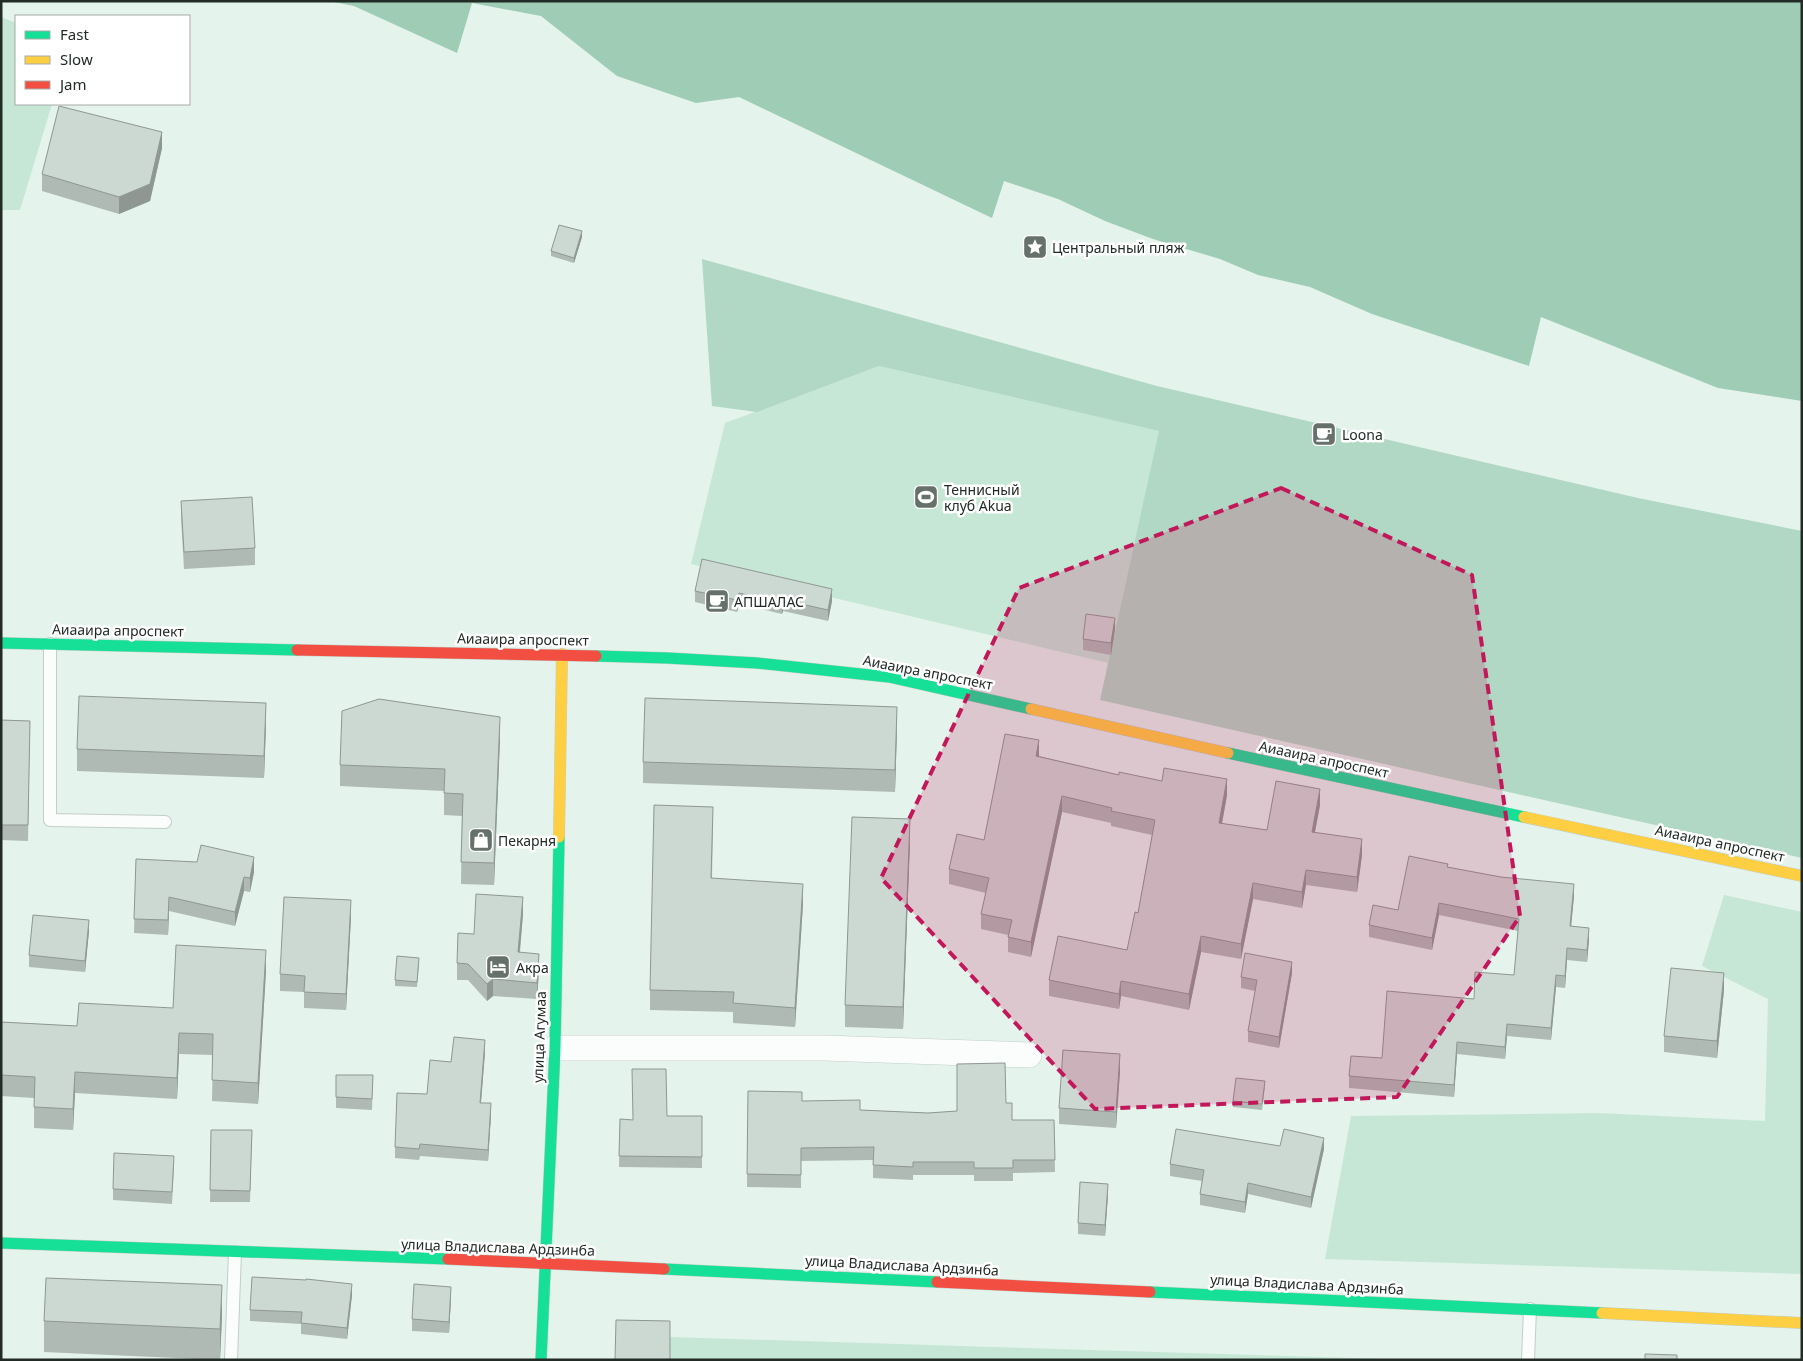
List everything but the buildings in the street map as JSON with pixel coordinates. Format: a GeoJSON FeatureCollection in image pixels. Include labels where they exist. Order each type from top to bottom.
{"type":"FeatureCollection","features":[{"type":"Feature","properties":{"kind":"main road","name":"Аиааира апроспект"},"geometry":{"type":"LineString","coordinates":[[1,643],[562,654],[758,663],[889,677],[1357,782],[1802,876]]}},
{"type":"Feature","properties":{"kind":"main road","name":"улица Агумаа"},"geometry":{"type":"LineString","coordinates":[[541,1360],[555,1048],[562,654]]}},
{"type":"Feature","properties":{"kind":"main road","name":"улица Владислава Ардзинба"},"geometry":{"type":"LineString","coordinates":[[1,1243],[545,1263],[1802,1323]]}},
{"type":"Feature","properties":{"kind":"street"},"geometry":{"type":"LineString","coordinates":[[555,1048],[824,1048],[1028,1055]]}},
{"type":"Feature","properties":{"kind":"lane"},"geometry":{"type":"LineString","coordinates":[[50,644],[50,820],[165,822]]}},
{"type":"Feature","properties":{"kind":"lane"},"geometry":{"type":"LineString","coordinates":[[231,1360],[235,1252]]}},
{"type":"Feature","properties":{"kind":"lane"},"geometry":{"type":"LineString","coordinates":[[1528,1360],[1530,1309]]}},
{"type":"Feature","properties":{"kind":"highlighted area"},"geometry":{"type":"Polygon","coordinates":[[[1281,488],[1472,575],[1520,916],[1397,1097],[1095,1109],[881,878],[1019,588],[1281,488]]]}},
{"type":"Feature","properties":{"kind":"shaded area"},"geometry":{"type":"Polygon","coordinates":[[[329,1],[1802,1],[1802,401],[1718,388],[1541,317],[1529,366],[1372,314],[1310,287],[1258,275],[1220,259],[1153,239],[1105,221],[1058,199],[1004,181],[992,218],[739,97],[696,103],[617,76],[541,16],[472,3],[457,53],[354,6],[329,1]]]}},
{"type":"Feature","properties":{"kind":"shaded area"},"geometry":{"type":"Polygon","coordinates":[[[1,17],[15,23],[15,105],[52,105],[20,210],[1,210],[1,17]]]}},
{"type":"Feature","properties":{"kind":"shaded area"},"geometry":{"type":"Polygon","coordinates":[[[702,259],[1157,386],[1638,498],[1802,531],[1802,858],[1100,700],[1159,431],[879,366],[757,412],[712,406],[702,259]]]}},
{"type":"Feature","properties":{"kind":"shaded area","name":"Теннисный клуб Akua"},"geometry":{"type":"Polygon","coordinates":[[[879,366],[1160,431],[1108,663],[691,564],[725,423],[879,366]]]}},
{"type":"Feature","properties":{"kind":"shaded area"},"geometry":{"type":"Polygon","coordinates":[[[1724,895],[1802,912],[1802,1274],[1325,1259],[1351,1116],[1599,1113],[1765,1121],[1768,999],[1702,966],[1724,895]]]}},
{"type":"Feature","properties":{"kind":"shaded area"},"geometry":{"type":"Polygon","coordinates":[[[670,1337],[1382,1359],[1382,1360],[670,1360],[670,1337]]]}},
{"type":"Feature","properties":{"kind":"traffic: fast"},"geometry":{"type":"LineString","coordinates":[[1,643],[297,650]]}},
{"type":"Feature","properties":{"kind":"traffic: fast"},"geometry":{"type":"LineString","coordinates":[[596,656],[757,663],[889,677],[1031,709]]}},
{"type":"Feature","properties":{"kind":"traffic: fast"},"geometry":{"type":"LineString","coordinates":[[1228,753],[1524,817]]}},
{"type":"Feature","properties":{"kind":"traffic: fast"},"geometry":{"type":"LineString","coordinates":[[541,1360],[555,1048],[559,837]]}},
{"type":"Feature","properties":{"kind":"traffic: fast"},"geometry":{"type":"LineString","coordinates":[[1,1243],[448,1259]]}},
{"type":"Feature","properties":{"kind":"traffic: fast"},"geometry":{"type":"LineString","coordinates":[[664,1269],[937,1282]]}},
{"type":"Feature","properties":{"kind":"traffic: fast"},"geometry":{"type":"LineString","coordinates":[[1150,1292],[1602,1313]]}},
{"type":"Feature","properties":{"kind":"traffic: slow"},"geometry":{"type":"LineString","coordinates":[[559,837],[562,654]]}},
{"type":"Feature","properties":{"kind":"traffic: slow"},"geometry":{"type":"LineString","coordinates":[[1031,709],[1228,753]]}},
{"type":"Feature","properties":{"kind":"traffic: slow"},"geometry":{"type":"LineString","coordinates":[[1524,817],[1802,876]]}},
{"type":"Feature","properties":{"kind":"traffic: slow"},"geometry":{"type":"LineString","coordinates":[[1602,1313],[1802,1323]]}},
{"type":"Feature","properties":{"kind":"traffic: jam"},"geometry":{"type":"LineString","coordinates":[[297,650],[596,656]]}},
{"type":"Feature","properties":{"kind":"traffic: jam"},"geometry":{"type":"LineString","coordinates":[[448,1259],[664,1269]]}},
{"type":"Feature","properties":{"kind":"traffic: jam"},"geometry":{"type":"LineString","coordinates":[[937,1282],[1150,1292]]}},
{"type":"Feature","properties":{"kind":"place","name":"Центральный пляж"},"geometry":{"type":"Point","coordinates":[1035,247]}},
{"type":"Feature","properties":{"kind":"place","name":"Loona"},"geometry":{"type":"Point","coordinates":[1324,434]}},
{"type":"Feature","properties":{"kind":"place","name":"Теннисный клуб Akua"},"geometry":{"type":"Point","coordinates":[926,497]}},
{"type":"Feature","properties":{"kind":"place","name":"АПШАЛАС"},"geometry":{"type":"Point","coordinates":[717,601]}},
{"type":"Feature","properties":{"kind":"place","name":"Пекарня"},"geometry":{"type":"Point","coordinates":[481,840]}},
{"type":"Feature","properties":{"kind":"place","name":"Акра"},"geometry":{"type":"Point","coordinates":[498,967]}}]}
